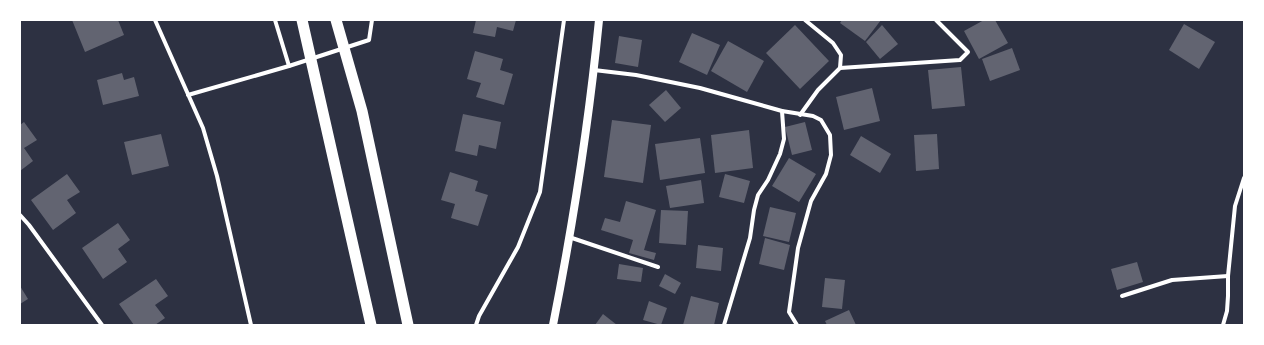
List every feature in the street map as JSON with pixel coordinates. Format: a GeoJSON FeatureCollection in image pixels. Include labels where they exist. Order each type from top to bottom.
{"type":"FeatureCollection","features":[{"type":"Feature","properties":{"kind":"highway"},"geometry":{"type":"LineString","coordinates":[[302,20],[371,325]]}},
{"type":"Feature","properties":{"kind":"highway"},"geometry":{"type":"LineString","coordinates":[[336,20],[362,111],[408,325]]}},
{"type":"Feature","properties":{"kind":"main road"},"geometry":{"type":"LineString","coordinates":[[553,325],[569,238],[594,70],[599,20]]}},
{"type":"Feature","properties":{"kind":"street"},"geometry":{"type":"LineString","coordinates":[[155,20],[203,128],[217,176],[251,325]]}},
{"type":"Feature","properties":{"kind":"street"},"geometry":{"type":"LineString","coordinates":[[274,20],[289,66]]}},
{"type":"Feature","properties":{"kind":"street"},"geometry":{"type":"LineString","coordinates":[[188,95],[289,66],[368,40],[372,20]]}},
{"type":"Feature","properties":{"kind":"street"},"geometry":{"type":"LineString","coordinates":[[476,325],[479,316],[518,247],[540,192],[564,20]]}},
{"type":"Feature","properties":{"kind":"street"},"geometry":{"type":"LineString","coordinates":[[800,115],[818,90],[840,68],[841,55],[833,43],[805,20]]}},
{"type":"Feature","properties":{"kind":"street"},"geometry":{"type":"LineString","coordinates":[[840,68],[960,60],[968,52],[936,20]]}},
{"type":"Feature","properties":{"kind":"street"},"geometry":{"type":"LineString","coordinates":[[594,70],[636,75],[700,88],[782,112],[813,116],[821,120],[830,135],[831,155],[826,174],[811,201],[798,248],[789,312],[797,325]]}},
{"type":"Feature","properties":{"kind":"street"},"geometry":{"type":"LineString","coordinates":[[724,325],[750,238],[758,195],[768,180],[780,154],[784,139],[782,112]]}},
{"type":"Feature","properties":{"kind":"street"},"geometry":{"type":"LineString","coordinates":[[1223,325],[1227,311],[1228,276],[1235,206],[1244,178]]}},
{"type":"Feature","properties":{"kind":"street"},"geometry":{"type":"LineString","coordinates":[[20,215],[29,225],[102,325]]}},
{"type":"Feature","properties":{"kind":"street"},"geometry":{"type":"LineString","coordinates":[[569,238],[658,267]]}},
{"type":"Feature","properties":{"kind":"street"},"geometry":{"type":"LineString","coordinates":[[1122,296],[1172,280],[1228,276]]}},
{"type":"Feature","properties":{"kind":"building"},"geometry":{"type":"Polygon","coordinates":[[[72,20],[118,20],[124,35],[85,52],[72,20]]]}},
{"type":"Feature","properties":{"kind":"building"},"geometry":{"type":"Polygon","coordinates":[[[476,20],[516,20],[513,31],[497,27],[495,37],[473,33],[476,20]]]}},
{"type":"Feature","properties":{"kind":"building"},"geometry":{"type":"Polygon","coordinates":[[[842,20],[881,20],[865,41],[840,23],[842,20]]]}},
{"type":"Feature","properties":{"kind":"building"},"geometry":{"type":"Polygon","coordinates":[[[984,20],[995,20],[1008,43],[979,59],[964,31],[984,20]]]}},
{"type":"Feature","properties":{"kind":"building"},"geometry":{"type":"Polygon","coordinates":[[[1184,24],[1215,42],[1199,69],[1169,50],[1184,24]]]}},
{"type":"Feature","properties":{"kind":"building"},"geometry":{"type":"Polygon","coordinates":[[[795,25],[829,61],[800,89],[766,53],[795,25]]]}},
{"type":"Feature","properties":{"kind":"building"},"geometry":{"type":"Polygon","coordinates":[[[882,25],[898,44],[880,59],[866,42],[882,25]]]}},
{"type":"Feature","properties":{"kind":"building"},"geometry":{"type":"Polygon","coordinates":[[[692,33],[720,45],[707,75],[679,62],[692,33]]]}},
{"type":"Feature","properties":{"kind":"building"},"geometry":{"type":"Polygon","coordinates":[[[619,36],[642,40],[638,67],[615,63],[619,36]]]}},
{"type":"Feature","properties":{"kind":"building"},"geometry":{"type":"Polygon","coordinates":[[[728,41],[764,61],[747,92],[711,71],[728,41]]]}},
{"type":"Feature","properties":{"kind":"building"},"geometry":{"type":"Polygon","coordinates":[[[1012,48],[1020,70],[990,81],[982,59],[1012,48]]]}},
{"type":"Feature","properties":{"kind":"building"},"geometry":{"type":"Polygon","coordinates":[[[475,51],[503,59],[500,70],[513,74],[504,105],[476,97],[481,83],[467,79],[475,51]]]}},
{"type":"Feature","properties":{"kind":"building"},"geometry":{"type":"Polygon","coordinates":[[[961,67],[965,106],[932,109],[928,70],[961,67]]]}},
{"type":"Feature","properties":{"kind":"building"},"geometry":{"type":"Polygon","coordinates":[[[122,73],[124,80],[134,77],[139,96],[103,105],[97,80],[122,73]]]}},
{"type":"Feature","properties":{"kind":"building"},"geometry":{"type":"Polygon","coordinates":[[[872,88],[880,121],[844,130],[836,97],[872,88]]]}},
{"type":"Feature","properties":{"kind":"building"},"geometry":{"type":"Polygon","coordinates":[[[666,90],[681,108],[665,122],[649,105],[666,90]]]}},
{"type":"Feature","properties":{"kind":"building"},"geometry":{"type":"Polygon","coordinates":[[[463,114],[501,122],[496,149],[479,145],[477,156],[455,151],[463,114]]]}},
{"type":"Feature","properties":{"kind":"building"},"geometry":{"type":"Polygon","coordinates":[[[612,120],[651,125],[643,183],[604,177],[612,120]]]}},
{"type":"Feature","properties":{"kind":"building"},"geometry":{"type":"Polygon","coordinates":[[[24,122],[37,140],[24,148],[33,161],[20,171],[20,125],[24,122]]]}},
{"type":"Feature","properties":{"kind":"building"},"geometry":{"type":"Polygon","coordinates":[[[805,122],[812,150],[792,155],[785,127],[805,122]]]}},
{"type":"Feature","properties":{"kind":"building"},"geometry":{"type":"Polygon","coordinates":[[[749,130],[753,168],[715,173],[711,135],[749,130]]]}},
{"type":"Feature","properties":{"kind":"building"},"geometry":{"type":"Polygon","coordinates":[[[161,134],[169,166],[132,175],[124,142],[161,134]]]}},
{"type":"Feature","properties":{"kind":"building"},"geometry":{"type":"Polygon","coordinates":[[[937,134],[939,169],[916,171],[914,135],[937,134]]]}},
{"type":"Feature","properties":{"kind":"building"},"geometry":{"type":"Polygon","coordinates":[[[861,136],[891,154],[880,173],[850,155],[861,136]]]}},
{"type":"Feature","properties":{"kind":"building"},"geometry":{"type":"Polygon","coordinates":[[[700,138],[705,173],[660,180],[655,144],[700,138]]]}},
{"type":"Feature","properties":{"kind":"building"},"geometry":{"type":"Polygon","coordinates":[[[789,158],[816,174],[799,202],[772,186],[789,158]]]}},
{"type":"Feature","properties":{"kind":"building"},"geometry":{"type":"Polygon","coordinates":[[[450,172],[478,181],[475,191],[488,195],[478,226],[451,218],[455,204],[441,200],[450,172]]]}},
{"type":"Feature","properties":{"kind":"building"},"geometry":{"type":"Polygon","coordinates":[[[67,174],[80,192],[67,200],[76,213],[53,230],[31,200],[67,174]]]}},
{"type":"Feature","properties":{"kind":"building"},"geometry":{"type":"Polygon","coordinates":[[[725,174],[750,181],[744,203],[719,197],[725,174]]]}},
{"type":"Feature","properties":{"kind":"building"},"geometry":{"type":"Polygon","coordinates":[[[701,180],[704,203],[670,208],[666,186],[701,180]]]}},
{"type":"Feature","properties":{"kind":"building"},"geometry":{"type":"Polygon","coordinates":[[[626,201],[656,210],[644,250],[656,253],[654,260],[629,253],[633,240],[601,230],[605,218],[620,222],[626,201]]]}},
{"type":"Feature","properties":{"kind":"building"},"geometry":{"type":"Polygon","coordinates":[[[770,207],[796,213],[789,242],[763,236],[770,207]]]}},
{"type":"Feature","properties":{"kind":"building"},"geometry":{"type":"Polygon","coordinates":[[[661,210],[688,211],[686,245],[659,243],[661,210]]]}},
{"type":"Feature","properties":{"kind":"building"},"geometry":{"type":"Polygon","coordinates":[[[118,223],[130,240],[118,249],[127,262],[103,279],[82,248],[118,223]]]}},
{"type":"Feature","properties":{"kind":"building"},"geometry":{"type":"Polygon","coordinates":[[[765,238],[790,245],[784,270],[759,264],[765,238]]]}},
{"type":"Feature","properties":{"kind":"building"},"geometry":{"type":"Polygon","coordinates":[[[698,245],[723,248],[721,271],[696,268],[698,245]]]}},
{"type":"Feature","properties":{"kind":"building"},"geometry":{"type":"Polygon","coordinates":[[[1137,262],[1143,282],[1117,290],[1111,269],[1137,262]]]}},
{"type":"Feature","properties":{"kind":"building"},"geometry":{"type":"Polygon","coordinates":[[[619,264],[643,268],[641,282],[617,279],[619,264]]]}},
{"type":"Feature","properties":{"kind":"building"},"geometry":{"type":"Polygon","coordinates":[[[665,274],[681,283],[675,294],[659,286],[665,274]]]}},
{"type":"Feature","properties":{"kind":"building"},"geometry":{"type":"Polygon","coordinates":[[[825,278],[845,280],[842,309],[822,307],[825,278]]]}},
{"type":"Feature","properties":{"kind":"building"},"geometry":{"type":"Polygon","coordinates":[[[156,279],[168,296],[155,305],[165,318],[155,325],[134,325],[119,304],[156,279]]]}},
{"type":"Feature","properties":{"kind":"building"},"geometry":{"type":"Polygon","coordinates":[[[20,286],[28,299],[20,304],[20,286]]]}},
{"type":"Feature","properties":{"kind":"building"},"geometry":{"type":"Polygon","coordinates":[[[691,296],[719,303],[714,325],[683,325],[691,296]]]}},
{"type":"Feature","properties":{"kind":"building"},"geometry":{"type":"Polygon","coordinates":[[[649,301],[667,308],[661,325],[643,320],[649,301]]]}},
{"type":"Feature","properties":{"kind":"building"},"geometry":{"type":"Polygon","coordinates":[[[849,310],[856,325],[827,325],[825,321],[849,310]]]}},
{"type":"Feature","properties":{"kind":"building"},"geometry":{"type":"Polygon","coordinates":[[[603,314],[617,325],[595,325],[603,314]]]}}]}
